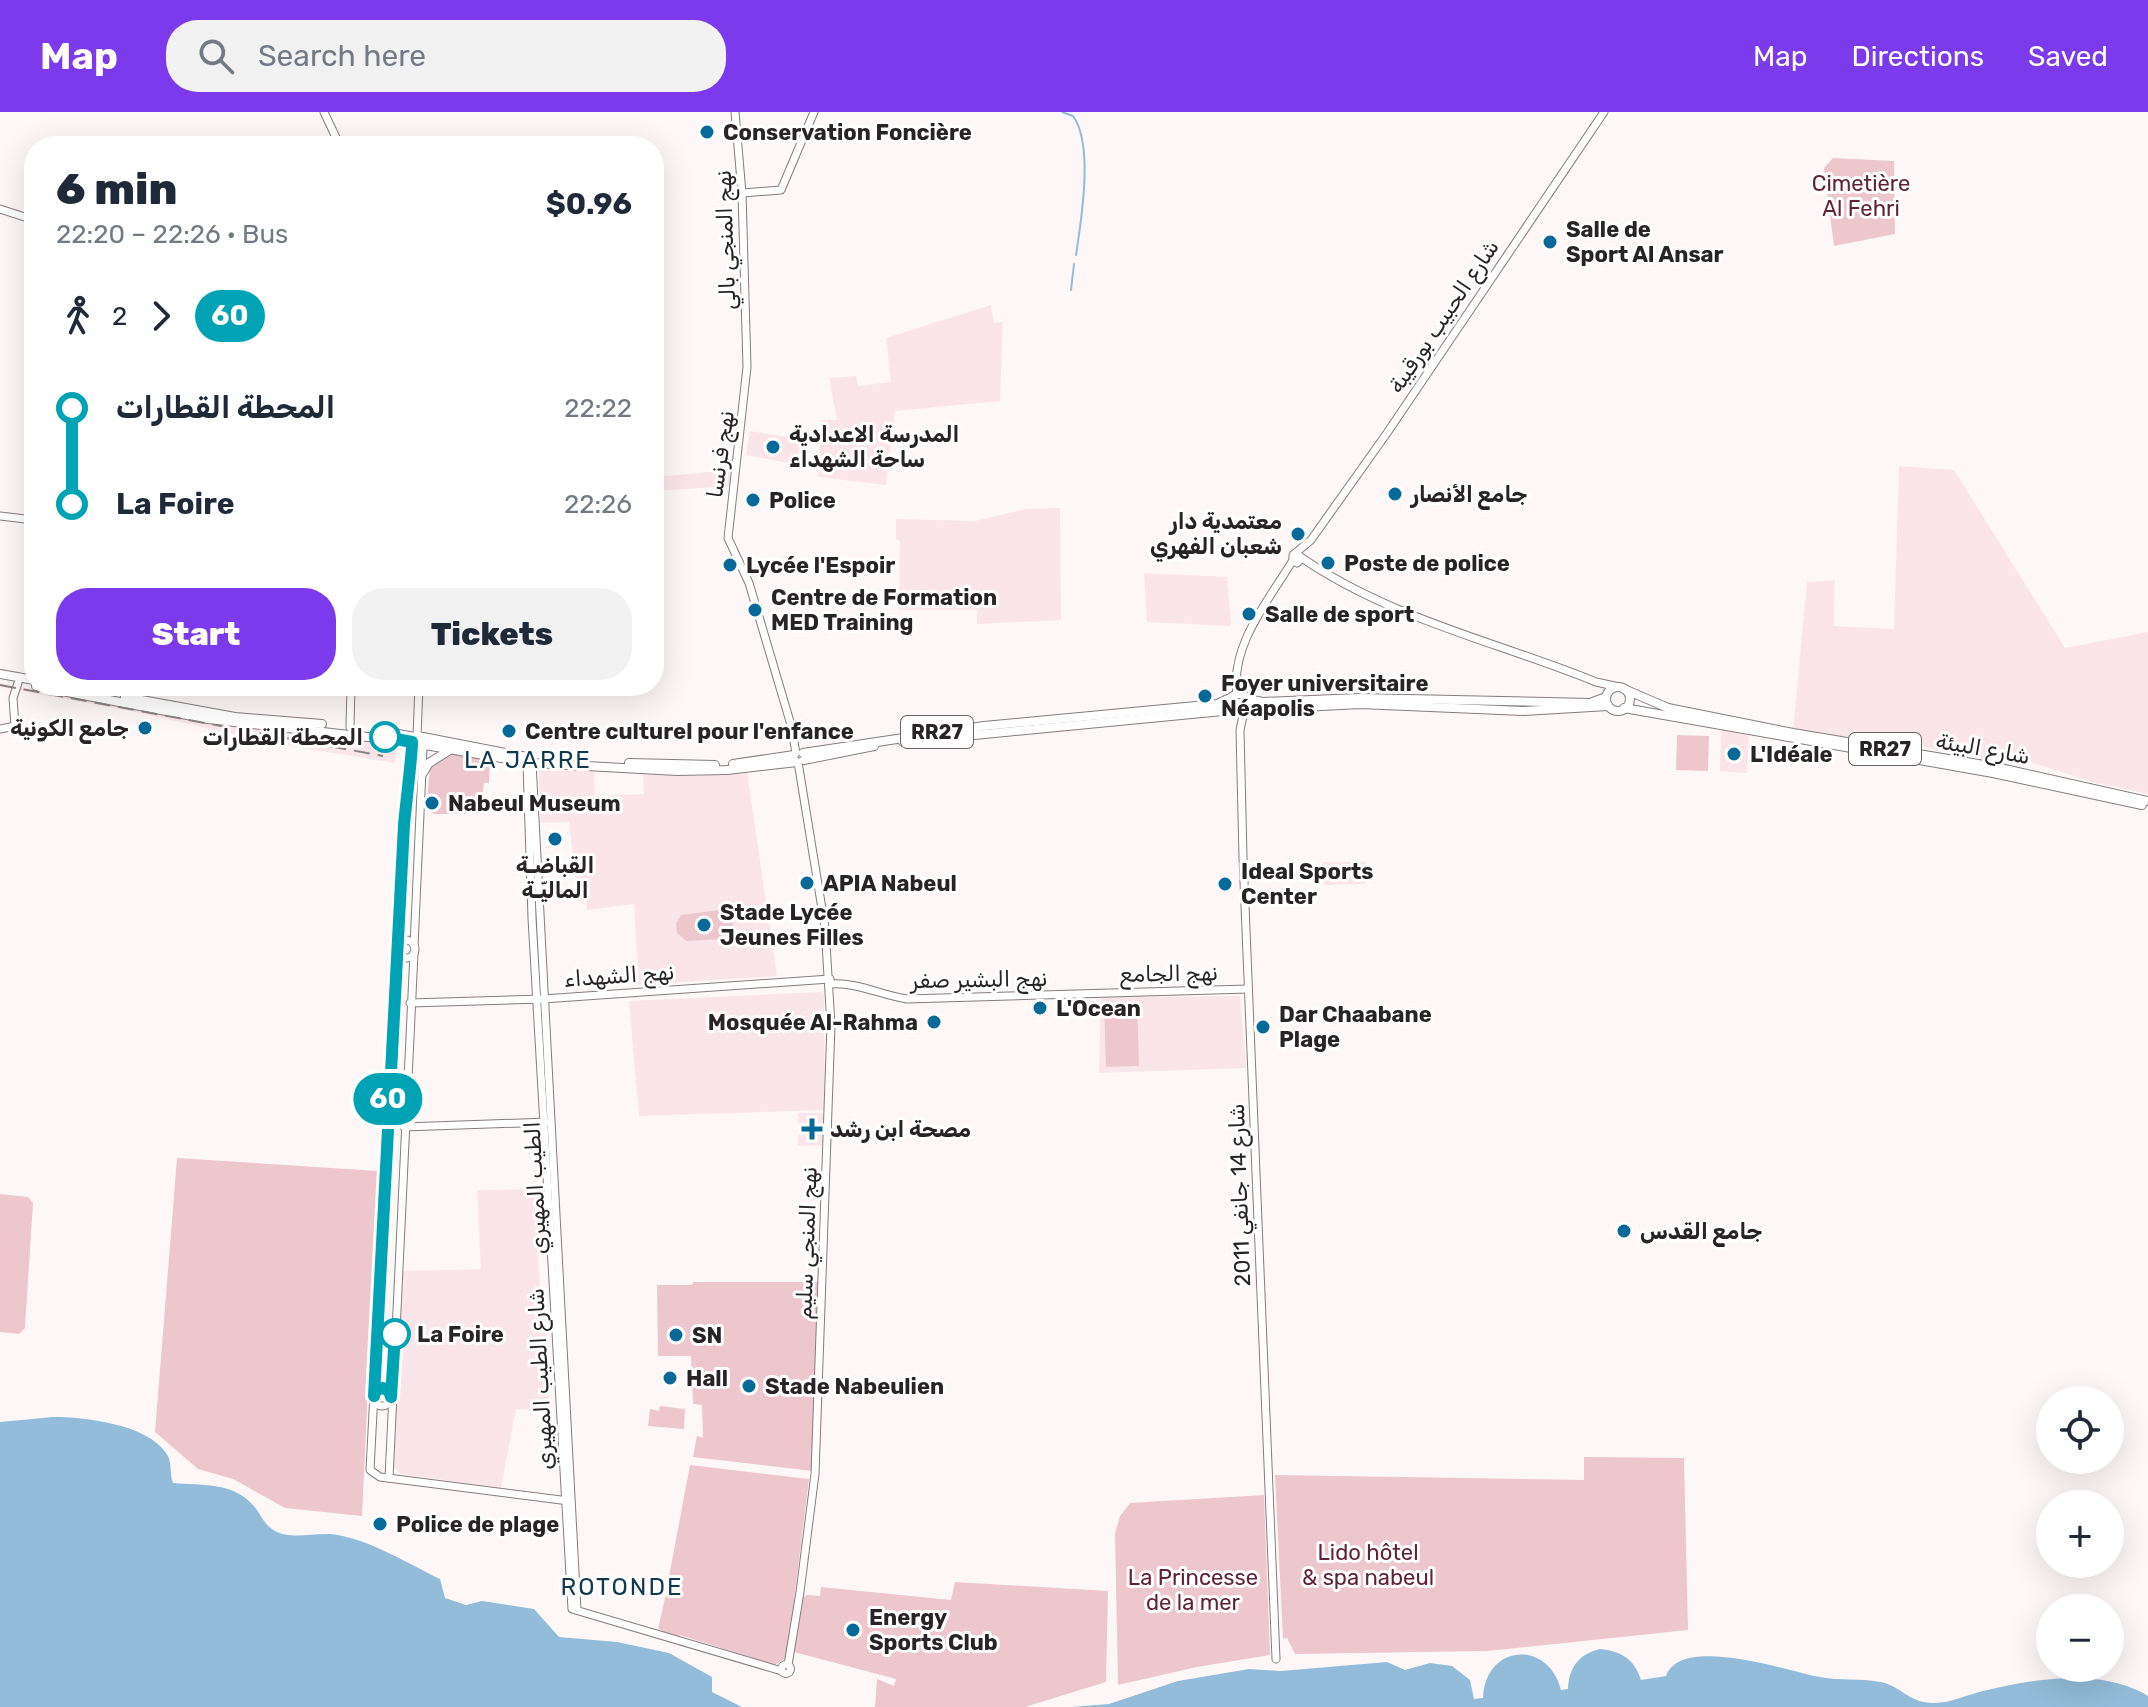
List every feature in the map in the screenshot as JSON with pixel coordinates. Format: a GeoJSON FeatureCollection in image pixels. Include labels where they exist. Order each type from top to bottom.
{"type":"FeatureCollection","features":[{"type":"Feature","properties":{"kind":"main road"},"geometry":{"type":"LineString","coordinates":[[0,677],[24,683]]}},
{"type":"Feature","properties":{"kind":"main road"},"geometry":{"type":"LineString","coordinates":[[0,677],[24,682]]}},
{"type":"Feature","properties":{"kind":"main road"},"geometry":{"type":"LineString","coordinates":[[1239,696],[1263,702],[1359,698],[1590,703],[1607,699],[1622,688],[1629,701],[1624,708]]}},
{"type":"Feature","properties":{"kind":"main road","name":"شارع البيئة"},"geometry":{"type":"LineString","coordinates":[[1622,688],[1668,708],[1793,733],[1996,767],[2148,804]]}},
{"type":"Feature","properties":{"kind":"main road"},"geometry":{"type":"LineString","coordinates":[[94,696],[208,719],[350,730]]}},
{"type":"Feature","properties":{"kind":"main road"},"geometry":{"type":"LineString","coordinates":[[121,696],[235,717],[350,730],[418,742]]}},
{"type":"Feature","properties":{"kind":"main road"},"geometry":{"type":"LineString","coordinates":[[1239,696],[1229,705],[1233,711],[1360,704],[1521,711],[1607,699]]}},
{"type":"Feature","properties":{"kind":"main road"},"geometry":{"type":"LineString","coordinates":[[1239,696],[1245,710]]}},
{"type":"Feature","properties":{"kind":"main road","name":"RR27"},"geometry":{"type":"LineString","coordinates":[[1077,720],[1207,706],[1239,696]]}},
{"type":"Feature","properties":{"kind":"main road","name":"RR27"},"geometry":{"type":"LineString","coordinates":[[1607,699],[1616,710],[1624,708]]}},
{"type":"Feature","properties":{"kind":"main road","name":"شارع البيئة"},"geometry":{"type":"LineString","coordinates":[[1624,708],[1993,773],[2148,804]]}},
{"type":"Feature","properties":{"kind":"main road","name":"RR27"},"geometry":{"type":"LineString","coordinates":[[418,742],[529,761],[707,765],[799,757],[941,731],[1233,711]]}},
{"type":"Feature","properties":{"kind":"main road","name":"RR27"},"geometry":{"type":"LineString","coordinates":[[418,742],[529,761]]}},
{"type":"Feature","properties":{"kind":"main road"},"geometry":{"type":"LineString","coordinates":[[423,773],[436,757],[455,749]]}},
{"type":"Feature","properties":{"kind":"street"},"geometry":{"type":"LineString","coordinates":[[321,112],[333,136]]}},
{"type":"Feature","properties":{"kind":"street","name":"نهج المنجي بالي"},"geometry":{"type":"LineString","coordinates":[[735,112],[742,193],[747,367]]}},
{"type":"Feature","properties":{"kind":"street"},"geometry":{"type":"LineString","coordinates":[[742,193],[781,190],[814,112]]}},
{"type":"Feature","properties":{"kind":"street","name":"شارع الحبيب بورقيبة"},"geometry":{"type":"LineString","coordinates":[[1239,696],[1239,675],[1246,650],[1298,559],[1604,112]]}},
{"type":"Feature","properties":{"kind":"street"},"geometry":{"type":"LineString","coordinates":[[0,209],[24,217]]}},
{"type":"Feature","properties":{"kind":"street","name":"نهج فرنسا"},"geometry":{"type":"LineString","coordinates":[[730,545],[727,535],[747,367]]}},
{"type":"Feature","properties":{"kind":"street"},"geometry":{"type":"LineString","coordinates":[[0,516],[24,519]]}},
{"type":"Feature","properties":{"kind":"street","name":"نهج المنجي سليم"},"geometry":{"type":"LineString","coordinates":[[574,1609],[785,1668],[800,1592],[815,1474],[825,1253],[830,982],[799,757],[746,574],[730,545]]}},
{"type":"Feature","properties":{"kind":"street"},"geometry":{"type":"LineString","coordinates":[[1298,559],[1443,628],[1596,682],[1622,688]]}},
{"type":"Feature","properties":{"kind":"street"},"geometry":{"type":"LineString","coordinates":[[1596,682],[1607,699]]}},
{"type":"Feature","properties":{"kind":"street"},"geometry":{"type":"LineString","coordinates":[[0,729],[15,726],[13,698],[18,683]]}},
{"type":"Feature","properties":{"kind":"street"},"geometry":{"type":"LineString","coordinates":[[350,730],[351,696]]}},
{"type":"Feature","properties":{"kind":"street"},"geometry":{"type":"LineString","coordinates":[[389,1478],[423,773],[418,742],[419,696]]}},
{"type":"Feature","properties":{"kind":"street"},"geometry":{"type":"LineString","coordinates":[[1240,730],[1245,710]]}},
{"type":"Feature","properties":{"kind":"street"},"geometry":{"type":"LineString","coordinates":[[1233,711],[1240,730]]}},
{"type":"Feature","properties":{"kind":"street","name":"شارع 14 جانفي 2011"},"geometry":{"type":"LineString","coordinates":[[1240,730],[1276,1659]]}},
{"type":"Feature","properties":{"kind":"street"},"geometry":{"type":"LineString","coordinates":[[418,742],[407,771],[370,1470],[375,1476],[568,1502]]}},
{"type":"Feature","properties":{"kind":"street","name":"شارع الطيب المهيري"},"geometry":{"type":"LineString","coordinates":[[529,761],[574,1609]]}},
{"type":"Feature","properties":{"kind":"street"},"geometry":{"type":"LineString","coordinates":[[398,949],[406,941],[414,950]]}},
{"type":"Feature","properties":{"kind":"street"},"geometry":{"type":"LineString","coordinates":[[398,949],[405,958],[414,950]]}},
{"type":"Feature","properties":{"kind":"street","name":"نهج الشهداء"},"geometry":{"type":"LineString","coordinates":[[410,1003],[540,999],[830,982]]}},
{"type":"Feature","properties":{"kind":"street","name":"نهج البشير صفر"},"geometry":{"type":"LineString","coordinates":[[830,982],[867,987],[907,999],[1087,993]]}},
{"type":"Feature","properties":{"kind":"street","name":"نهج الجامع"},"geometry":{"type":"LineString","coordinates":[[1087,993],[1248,989]]}},
{"type":"Feature","properties":{"kind":"street"},"geometry":{"type":"LineString","coordinates":[[404,1127],[547,1122]]}},
{"type":"Feature","properties":{"kind":"street"},"geometry":{"type":"LineString","coordinates":[[374,1396],[376,1402],[382,1405],[388,1403],[391,1397]]}},
{"type":"Feature","properties":{"kind":"shaded area"},"geometry":{"type":"Polygon","coordinates":[[[991,305],[994,323],[1003,322],[1000,401],[895,411],[886,485],[818,477],[821,420],[837,420],[829,378],[856,376],[858,386],[891,382],[886,338],[991,305]]]}},
{"type":"Feature","properties":{"kind":"shaded area","name":"المدرسة الاعدادية ساحة الشهداء"},"geometry":{"type":"Polygon","coordinates":[[[750,431],[800,439],[798,465],[746,455],[750,431]]]}},
{"type":"Feature","properties":{"kind":"shaded area"},"geometry":{"type":"Polygon","coordinates":[[[1899,466],[1954,470],[2065,648],[2148,632],[2148,794],[2096,783],[1986,748],[1985,759],[1897,742],[1793,731],[1807,582],[1835,580],[1834,626],[1894,629],[1899,466]]]}},
{"type":"Feature","properties":{"kind":"shaded area"},"geometry":{"type":"Polygon","coordinates":[[[732,470],[733,486],[664,490],[664,476],[732,470]]]}},
{"type":"Feature","properties":{"kind":"shaded area"},"geometry":{"type":"Polygon","coordinates":[[[1060,508],[1061,620],[977,624],[977,610],[899,610],[900,541],[896,539],[896,519],[975,521],[1027,509],[1060,508]]]}},
{"type":"Feature","properties":{"kind":"shaded area"},"geometry":{"type":"Polygon","coordinates":[[[1144,573],[1227,577],[1231,626],[1147,622],[1144,573]]]}},
{"type":"Feature","properties":{"kind":"shaded area"},"geometry":{"type":"Polygon","coordinates":[[[0,683],[24,688],[24,691],[0,687],[0,683]]]}},
{"type":"Feature","properties":{"kind":"shaded area"},"geometry":{"type":"Polygon","coordinates":[[[49,696],[69,696],[222,725],[397,745],[395,763],[272,743],[49,696]]]}},
{"type":"Feature","properties":{"kind":"shaded area","name":"L'Idéale"},"geometry":{"type":"Polygon","coordinates":[[[1725,729],[1749,736],[1747,773],[1720,771],[1721,731],[1725,729]]]}},
{"type":"Feature","properties":{"kind":"shaded area"},"geometry":{"type":"Polygon","coordinates":[[[594,770],[595,796],[644,794],[643,774],[747,772],[777,976],[639,985],[634,904],[587,910],[585,884],[576,884],[569,822],[540,823],[539,771],[594,770]]]}},
{"type":"Feature","properties":{"kind":"shaded area"},"geometry":{"type":"Polygon","coordinates":[[[1323,862],[1366,862],[1366,884],[1324,885],[1323,862]]]}},
{"type":"Feature","properties":{"kind":"shaded area"},"geometry":{"type":"Polygon","coordinates":[[[821,992],[824,995],[825,1110],[639,1116],[629,1001],[821,992]]]}},
{"type":"Feature","properties":{"kind":"shaded area"},"geometry":{"type":"Polygon","coordinates":[[[1240,996],[1246,1068],[1099,1073],[1101,997],[1240,996]]]}},
{"type":"Feature","properties":{"kind":"shaded area","name":"مصحة ابن رشد"},"geometry":{"type":"Polygon","coordinates":[[[798,1113],[825,1113],[825,1145],[798,1146],[798,1113]]]}},
{"type":"Feature","properties":{"kind":"shaded area"},"geometry":{"type":"Polygon","coordinates":[[[535,1189],[541,1305],[545,1306],[547,1335],[543,1336],[545,1370],[551,1410],[516,1409],[501,1488],[401,1474],[392,1466],[401,1271],[481,1269],[477,1190],[535,1189]]]}},
{"type":"Feature","properties":{"kind":"green space","name":"Cimetière Al Fehri"},"geometry":{"type":"Polygon","coordinates":[[[1833,158],[1894,161],[1895,234],[1834,246],[1824,168],[1833,158]]]}},
{"type":"Feature","properties":{"kind":"green space"},"geometry":{"type":"Polygon","coordinates":[[[1677,735],[1709,736],[1708,771],[1676,770],[1677,735]]]}},
{"type":"Feature","properties":{"kind":"green space"},"geometry":{"type":"Polygon","coordinates":[[[450,754],[490,760],[489,783],[484,783],[480,814],[434,814],[426,810],[430,768],[450,754]]]}},
{"type":"Feature","properties":{"kind":"green space","name":"Stade Lycée Jeunes Filles"},"geometry":{"type":"Polygon","coordinates":[[[720,910],[729,916],[733,924],[731,932],[723,939],[686,941],[677,933],[676,923],[681,915],[720,910]]]}},
{"type":"Feature","properties":{"kind":"green space"},"geometry":{"type":"Polygon","coordinates":[[[1137,1002],[1139,1066],[1106,1067],[1104,1003],[1137,1002]]]}},
{"type":"Feature","properties":{"kind":"green space"},"geometry":{"type":"Polygon","coordinates":[[[177,1158],[378,1171],[362,1516],[285,1508],[233,1479],[198,1469],[155,1432],[177,1158]]]}},
{"type":"Feature","properties":{"kind":"green space"},"geometry":{"type":"Polygon","coordinates":[[[0,1194],[28,1197],[33,1203],[25,1328],[19,1334],[0,1332],[0,1194]]]}},
{"type":"Feature","properties":{"kind":"green space"},"geometry":{"type":"Polygon","coordinates":[[[693,1282],[821,1282],[812,1471],[693,1457],[697,1436],[703,1438],[702,1405],[693,1404],[691,1356],[658,1356],[657,1285],[692,1285],[693,1282]]]}},
{"type":"Feature","properties":{"kind":"green space"},"geometry":{"type":"Polygon","coordinates":[[[660,1406],[685,1409],[684,1429],[648,1426],[650,1409],[659,1411],[660,1406]]]}},
{"type":"Feature","properties":{"kind":"green space","name":"Lido hôtel & spa nabeul"},"geometry":{"type":"Polygon","coordinates":[[[1584,1457],[1684,1458],[1688,1630],[1487,1651],[1295,1654],[1287,1638],[1283,1639],[1275,1475],[1584,1480],[1584,1457]]]}},
{"type":"Feature","properties":{"kind":"green space"},"geometry":{"type":"Polygon","coordinates":[[[690,1465],[809,1479],[787,1657],[775,1665],[680,1635],[678,1639],[658,1629],[669,1593],[667,1587],[690,1465]]]}},
{"type":"Feature","properties":{"kind":"green space","name":"La Princesse de la mer"},"geometry":{"type":"Polygon","coordinates":[[[1264,1495],[1270,1655],[1118,1685],[1115,1534],[1120,1516],[1130,1503],[1264,1495]]]}},
{"type":"Feature","properties":{"kind":"green space"},"geometry":{"type":"Polygon","coordinates":[[[955,1582],[1108,1591],[1106,1682],[1025,1707],[875,1707],[877,1679],[894,1686],[896,1679],[794,1652],[802,1599],[806,1595],[820,1596],[821,1587],[951,1600],[955,1582]]]}},
{"type":"Feature","properties":{"kind":"water"},"geometry":{"type":"Polygon","coordinates":[[[53,1417],[114,1424],[145,1435],[168,1456],[173,1483],[215,1486],[235,1492],[253,1505],[269,1527],[277,1532],[338,1535],[377,1548],[440,1579],[445,1598],[466,1605],[482,1601],[534,1609],[559,1637],[617,1642],[669,1653],[712,1677],[712,1692],[742,1707],[0,1707],[0,1422],[53,1417]]]}},
{"type":"Feature","properties":{"kind":"water"},"geometry":{"type":"Polygon","coordinates":[[[1600,1649],[1615,1652],[1635,1667],[1641,1680],[1666,1676],[1676,1664],[1692,1658],[1713,1656],[1828,1678],[1880,1682],[1918,1701],[1932,1703],[2036,1681],[2113,1682],[2148,1696],[2148,1707],[1071,1707],[1109,1704],[1178,1681],[1249,1669],[1281,1671],[1387,1662],[1405,1670],[1430,1663],[1452,1666],[1470,1680],[1474,1699],[1483,1698],[1486,1680],[1494,1667],[1505,1658],[1531,1656],[1544,1662],[1554,1673],[1561,1690],[1568,1689],[1570,1674],[1586,1654],[1600,1649]]]}},
{"type":"Feature","properties":{"kind":"waterway"},"geometry":{"type":"LineString","coordinates":[[1062,112],[1073,116],[1083,145],[1084,184],[1076,255]]}},
{"type":"Feature","properties":{"kind":"waterway"},"geometry":{"type":"LineString","coordinates":[[1071,290],[1074,264]]}},
{"type":"Feature","properties":{"kind":"railway"},"geometry":{"type":"LineString","coordinates":[[0,685],[24,689]]}},
{"type":"Feature","properties":{"kind":"railway"},"geometry":{"type":"LineString","coordinates":[[59,696],[383,756]]}},
{"type":"Feature","properties":{"kind":"bus line","name":"60"},"geometry":{"type":"LineString","coordinates":[[385,737],[412,742],[414,748],[407,771],[390,1058],[374,1396],[376,1390],[383,1388],[389,1391],[391,1397],[395,1334]]}},
{"type":"Feature","properties":{"kind":"place","name":"Conservation Foncière"},"geometry":{"type":"Point","coordinates":[707,132]}},
{"type":"Feature","properties":{"kind":"place","name":"Salle de Sport Al Ansar"},"geometry":{"type":"Point","coordinates":[1550,242]}},
{"type":"Feature","properties":{"kind":"place","name":"المدرسة الاعدادية ساحة الشهداء"},"geometry":{"type":"Point","coordinates":[773,447]}},
{"type":"Feature","properties":{"kind":"place","name":"جامع الأنصار"},"geometry":{"type":"Point","coordinates":[1395,494]}},
{"type":"Feature","properties":{"kind":"place","name":"Police"},"geometry":{"type":"Point","coordinates":[753,500]}},
{"type":"Feature","properties":{"kind":"place","name":"معتمدية دار شعبان الفهري"},"geometry":{"type":"Point","coordinates":[1298,534]}},
{"type":"Feature","properties":{"kind":"place","name":"Poste de police"},"geometry":{"type":"Point","coordinates":[1328,563]}},
{"type":"Feature","properties":{"kind":"place","name":"Lycée l'Espoir"},"geometry":{"type":"Point","coordinates":[730,565]}},
{"type":"Feature","properties":{"kind":"place","name":"Centre de Formation MED Training"},"geometry":{"type":"Point","coordinates":[755,610]}},
{"type":"Feature","properties":{"kind":"place","name":"Salle de sport"},"geometry":{"type":"Point","coordinates":[1249,614]}},
{"type":"Feature","properties":{"kind":"place","name":"Foyer universitaire Néapolis"},"geometry":{"type":"Point","coordinates":[1205,696]}},
{"type":"Feature","properties":{"kind":"place","name":"جامع الكونية"},"geometry":{"type":"Point","coordinates":[145,728]}},
{"type":"Feature","properties":{"kind":"place","name":"Centre culturel pour l'enfance"},"geometry":{"type":"Point","coordinates":[509,731]}},
{"type":"Feature","properties":{"kind":"place","name":"المحطة القطارات"},"geometry":{"type":"Point","coordinates":[385,737]}},
{"type":"Feature","properties":{"kind":"place","name":"L'Idéale"},"geometry":{"type":"Point","coordinates":[1734,754]}},
{"type":"Feature","properties":{"kind":"place","name":"Nabeul Museum"},"geometry":{"type":"Point","coordinates":[432,803]}},
{"type":"Feature","properties":{"kind":"place","name":"القباضـة الماليّـة"},"geometry":{"type":"Point","coordinates":[555,839]}},
{"type":"Feature","properties":{"kind":"place","name":"APIA Nabeul"},"geometry":{"type":"Point","coordinates":[807,883]}},
{"type":"Feature","properties":{"kind":"place","name":"Ideal Sports Center"},"geometry":{"type":"Point","coordinates":[1225,884]}},
{"type":"Feature","properties":{"kind":"place","name":"Stade Lycée Jeunes Filles"},"geometry":{"type":"Point","coordinates":[704,925]}},
{"type":"Feature","properties":{"kind":"place","name":"L'Ocean"},"geometry":{"type":"Point","coordinates":[1040,1008]}},
{"type":"Feature","properties":{"kind":"place","name":"Mosquée Al-Rahma"},"geometry":{"type":"Point","coordinates":[934,1022]}},
{"type":"Feature","properties":{"kind":"place","name":"Dar Chaabane Plage"},"geometry":{"type":"Point","coordinates":[1263,1027]}},
{"type":"Feature","properties":{"kind":"place","name":"مصحة ابن رشد"},"geometry":{"type":"Point","coordinates":[812,1129]}},
{"type":"Feature","properties":{"kind":"place","name":"جامع القدس"},"geometry":{"type":"Point","coordinates":[1624,1231]}},
{"type":"Feature","properties":{"kind":"place","name":"La Foire"},"geometry":{"type":"Point","coordinates":[395,1334]}},
{"type":"Feature","properties":{"kind":"place","name":"SN"},"geometry":{"type":"Point","coordinates":[676,1335]}},
{"type":"Feature","properties":{"kind":"place","name":"Hall"},"geometry":{"type":"Point","coordinates":[670,1378]}},
{"type":"Feature","properties":{"kind":"place","name":"Stade Nabeulien"},"geometry":{"type":"Point","coordinates":[749,1386]}},
{"type":"Feature","properties":{"kind":"place","name":"Police de plage"},"geometry":{"type":"Point","coordinates":[380,1524]}},
{"type":"Feature","properties":{"kind":"place","name":"Energy Sports Club"},"geometry":{"type":"Point","coordinates":[853,1630]}},
{"type":"Feature","properties":{"kind":"district","name":"LA JARRE"},"geometry":{"type":"Point","coordinates":[528,760]}},
{"type":"Feature","properties":{"kind":"district","name":"ROTONDE"},"geometry":{"type":"Point","coordinates":[622,1587]}}]}
